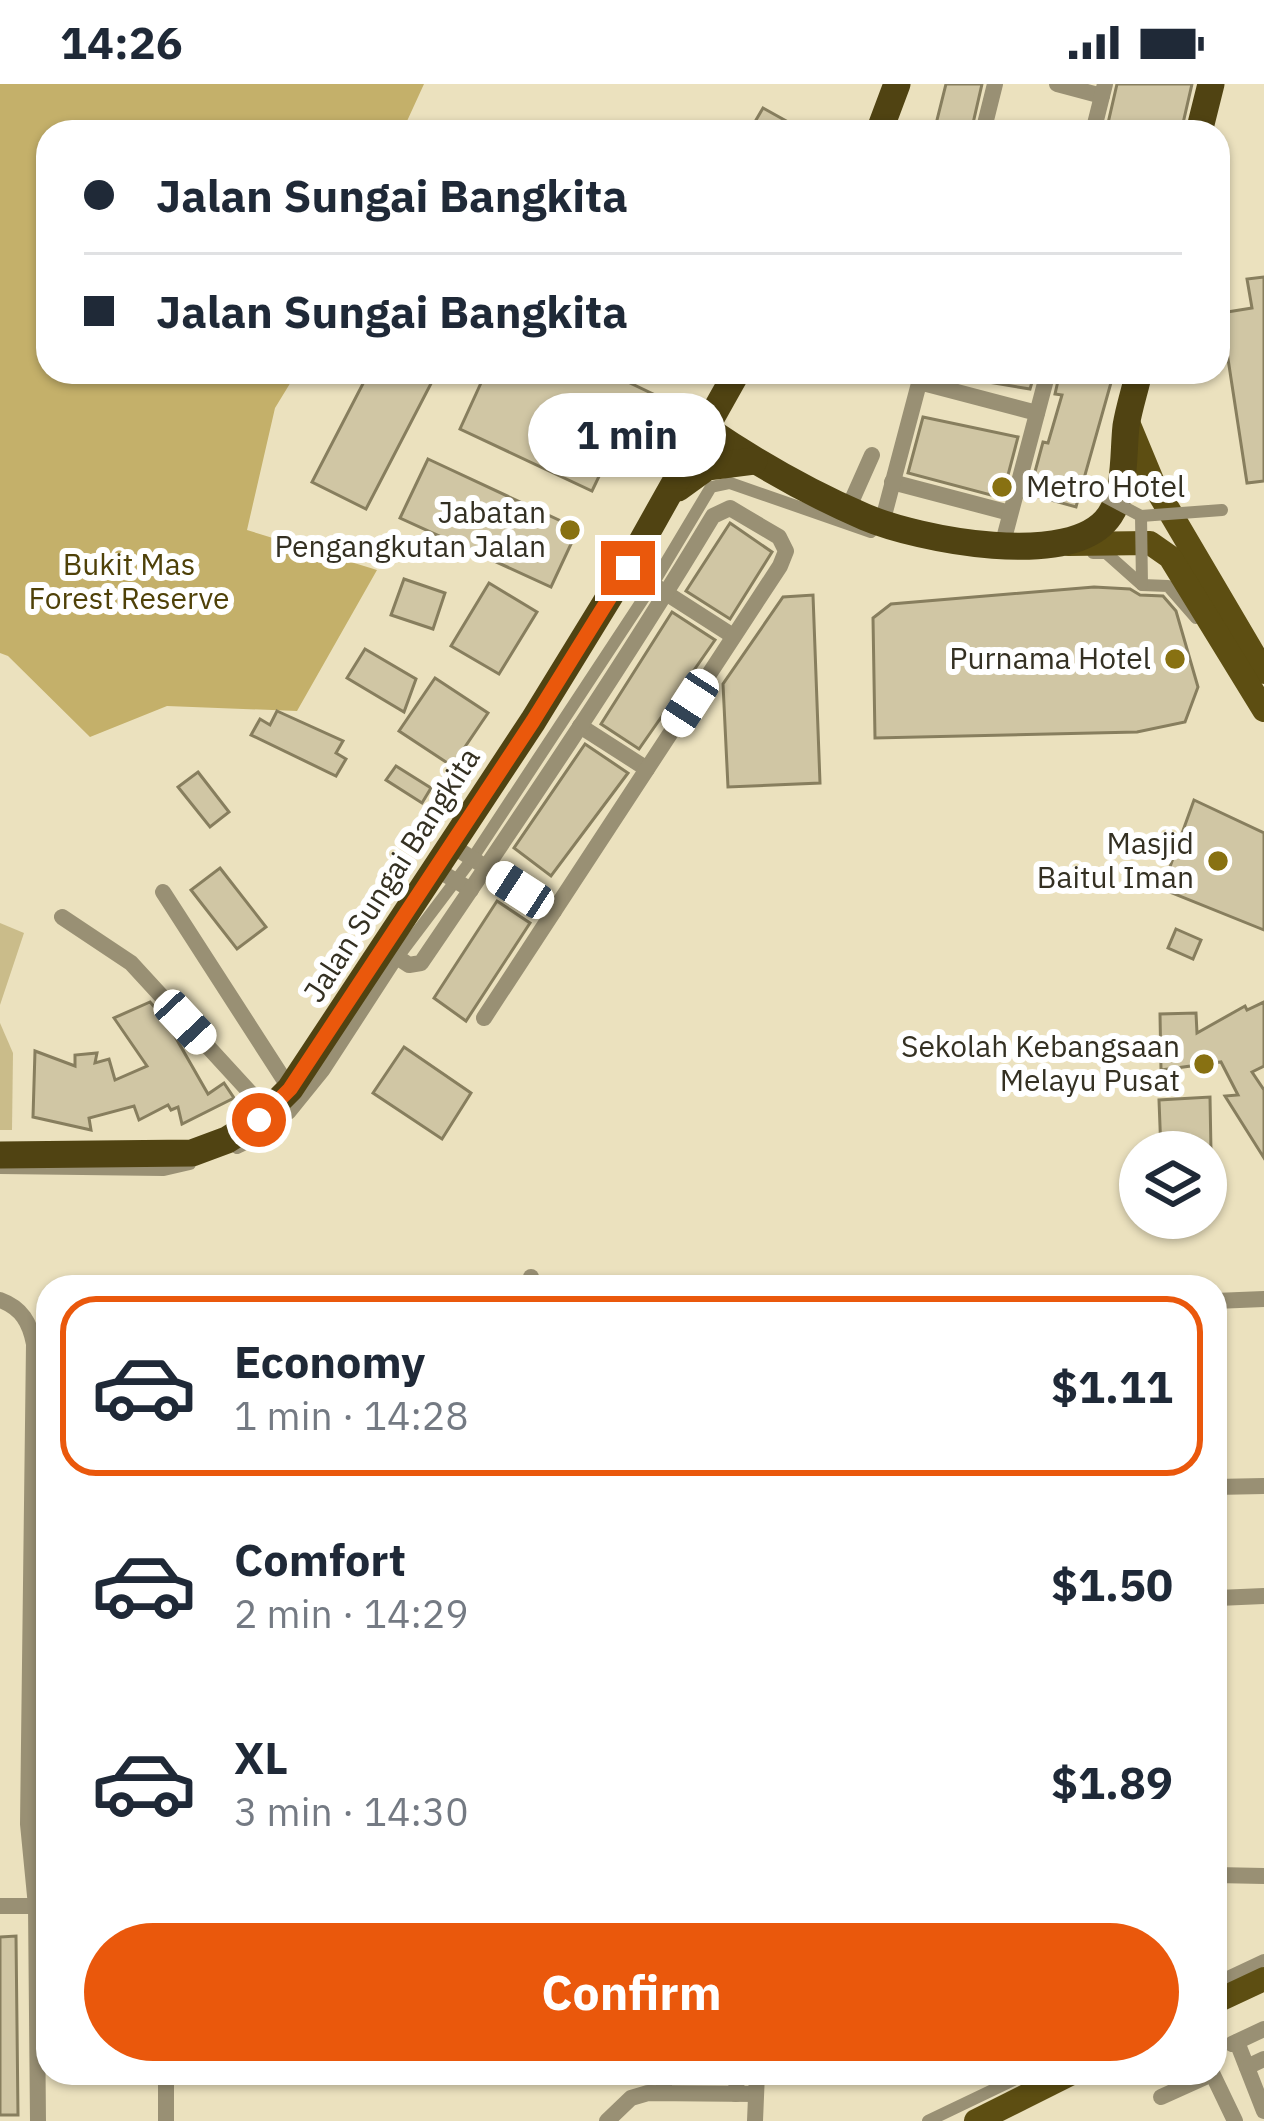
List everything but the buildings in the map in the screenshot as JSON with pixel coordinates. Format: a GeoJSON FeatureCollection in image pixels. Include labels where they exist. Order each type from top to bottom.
{"type":"FeatureCollection","features":[{"type":"Feature","properties":{"kind":"highway"},"geometry":{"type":"LineString","coordinates":[[884,120],[897,84]]}},
{"type":"Feature","properties":{"kind":"highway"},"geometry":{"type":"LineString","coordinates":[[1202,120],[1211,84]]}},
{"type":"Feature","properties":{"kind":"highway","name":"Jalan Sungai Bangkita"},"geometry":{"type":"LineString","coordinates":[[0,1155],[191,1153],[227,1140],[268,1112],[290,1089],[391,952],[462,869],[730,384]]}},
{"type":"Feature","properties":{"kind":"highway"},"geometry":{"type":"LineString","coordinates":[[732,384],[734,433],[754,461]]}},
{"type":"Feature","properties":{"kind":"highway"},"geometry":{"type":"LineString","coordinates":[[705,428],[754,461],[881,523],[1002,546],[1062,544],[1097,530],[1112,514],[1136,384]]}},
{"type":"Feature","properties":{"kind":"highway"},"geometry":{"type":"LineString","coordinates":[[663,504],[688,478],[707,467],[754,461]]}},
{"type":"Feature","properties":{"kind":"main road"},"geometry":{"type":"LineString","coordinates":[[1127,420],[1154,485],[1264,672]]}},
{"type":"Feature","properties":{"kind":"main road"},"geometry":{"type":"LineString","coordinates":[[1062,544],[1150,543],[1169,557],[1264,710]]}},
{"type":"Feature","properties":{"kind":"main road"},"geometry":{"type":"LineString","coordinates":[[1227,1996],[1264,1978]]}},
{"type":"Feature","properties":{"kind":"main road"},"geometry":{"type":"LineString","coordinates":[[976,2121],[1048,2085]]}},
{"type":"Feature","properties":{"kind":"street"},"geometry":{"type":"LineString","coordinates":[[986,120],[995,84]]}},
{"type":"Feature","properties":{"kind":"street"},"geometry":{"type":"LineString","coordinates":[[1057,84],[1104,90],[1096,120]]}},
{"type":"Feature","properties":{"kind":"street"},"geometry":{"type":"LineString","coordinates":[[881,523],[918,384]]}},
{"type":"Feature","properties":{"kind":"street"},"geometry":{"type":"LineString","coordinates":[[943,384],[1037,412]]}},
{"type":"Feature","properties":{"kind":"street"},"geometry":{"type":"LineString","coordinates":[[1002,546],[1045,384]]}},
{"type":"Feature","properties":{"kind":"street"},"geometry":{"type":"LineString","coordinates":[[848,508],[872,455]]}},
{"type":"Feature","properties":{"kind":"street"},"geometry":{"type":"LineString","coordinates":[[892,482],[1010,513]]}},
{"type":"Feature","properties":{"kind":"street"},"geometry":{"type":"LineString","coordinates":[[462,869],[580,726],[660,588],[711,487],[730,483],[807,513],[920,544],[963,551],[1106,553],[1142,586],[1168,586],[1204,626],[1264,725]]}},
{"type":"Feature","properties":{"kind":"street"},"geometry":{"type":"LineString","coordinates":[[1093,490],[1141,516],[1222,510]]}},
{"type":"Feature","properties":{"kind":"street"},"geometry":{"type":"LineString","coordinates":[[0,1168],[164,1170],[208,1160],[256,1139],[290,1113],[324,1071],[391,952],[413,967],[421,963],[462,869],[713,516],[730,508],[739,511],[778,537],[786,551],[484,1018]]}},
{"type":"Feature","properties":{"kind":"street"},"geometry":{"type":"LineString","coordinates":[[1141,516],[1142,586]]}},
{"type":"Feature","properties":{"kind":"street"},"geometry":{"type":"LineString","coordinates":[[628,568],[733,636]]}},
{"type":"Feature","properties":{"kind":"street"},"geometry":{"type":"LineString","coordinates":[[580,726],[646,769]]}},
{"type":"Feature","properties":{"kind":"street"},"geometry":{"type":"LineString","coordinates":[[462,869],[554,911]]}},
{"type":"Feature","properties":{"kind":"street"},"geometry":{"type":"LineString","coordinates":[[163,892],[290,1089]]}},
{"type":"Feature","properties":{"kind":"street"},"geometry":{"type":"LineString","coordinates":[[62,917],[131,963],[268,1112]]}},
{"type":"Feature","properties":{"kind":"street"},"geometry":{"type":"LineString","coordinates":[[1227,1301],[1264,1299]]}},
{"type":"Feature","properties":{"kind":"street"},"geometry":{"type":"LineString","coordinates":[[0,1300],[20,1312],[31,1326],[34,1344],[28,1824],[36,1906],[0,1906]]}},
{"type":"Feature","properties":{"kind":"street"},"geometry":{"type":"LineString","coordinates":[[1227,1487],[1264,1486]]}},
{"type":"Feature","properties":{"kind":"street"},"geometry":{"type":"LineString","coordinates":[[1227,1598],[1264,1596]]}},
{"type":"Feature","properties":{"kind":"street"},"geometry":{"type":"LineString","coordinates":[[1227,1875],[1264,1876]]}},
{"type":"Feature","properties":{"kind":"street"},"geometry":{"type":"LineString","coordinates":[[1227,1978],[1264,1960]]}},
{"type":"Feature","properties":{"kind":"street"},"geometry":{"type":"LineString","coordinates":[[1264,2029],[1234,2043],[1255,2063],[1264,2111]]}},
{"type":"Feature","properties":{"kind":"street"},"geometry":{"type":"LineString","coordinates":[[38,2085],[38,2121]]}},
{"type":"Feature","properties":{"kind":"street"},"geometry":{"type":"LineString","coordinates":[[166,2085],[166,2121]]}},
{"type":"Feature","properties":{"kind":"street"},"geometry":{"type":"LineString","coordinates":[[664,2085],[664,2092]]}},
{"type":"Feature","properties":{"kind":"street"},"geometry":{"type":"LineString","coordinates":[[736,2085],[736,2094]]}},
{"type":"Feature","properties":{"kind":"street"},"geometry":{"type":"LineString","coordinates":[[755,2121],[757,2085]]}},
{"type":"Feature","properties":{"kind":"street"},"geometry":{"type":"LineString","coordinates":[[928,2121],[1003,2085]]}},
{"type":"Feature","properties":{"kind":"street"},"geometry":{"type":"LineString","coordinates":[[1161,2097],[1188,2085]]}},
{"type":"Feature","properties":{"kind":"street"},"geometry":{"type":"LineString","coordinates":[[1217,2085],[1234,2121]]}},
{"type":"Feature","properties":{"kind":"street"},"geometry":{"type":"LineString","coordinates":[[607,2121],[631,2098],[664,2092],[756,2094]]}},
{"type":"Feature","properties":{"kind":"shaded area"},"geometry":{"type":"Polygon","coordinates":[[[0,923],[24,933],[0,1005],[0,923]]]}},
{"type":"Feature","properties":{"kind":"shaded area"},"geometry":{"type":"Polygon","coordinates":[[[0,1023],[13,1053],[12,1130],[0,1130],[0,1023]]]}},
{"type":"Feature","properties":{"kind":"green space","name":"Bukit Mas Forest Reserve"},"geometry":{"type":"Polygon","coordinates":[[[0,84],[424,84],[408,120],[36,120],[36,384],[290,384],[275,408],[247,530],[377,570],[297,711],[167,706],[90,737],[0,653],[0,84]]]}},
{"type":"Feature","properties":{"kind":"place","name":"Metro Hotel"},"geometry":{"type":"Point","coordinates":[1002,487]}},
{"type":"Feature","properties":{"kind":"place","name":"Jabatan Pengangkutan Jalan"},"geometry":{"type":"Point","coordinates":[570,530]}},
{"type":"Feature","properties":{"kind":"place","name":"Purnama Hotel"},"geometry":{"type":"Point","coordinates":[1175,659]}},
{"type":"Feature","properties":{"kind":"place","name":"Masjid Baitul Iman"},"geometry":{"type":"Point","coordinates":[1218,861]}},
{"type":"Feature","properties":{"kind":"place","name":"Sekolah Kebangsaan Melayu Pusat"},"geometry":{"type":"Point","coordinates":[1204,1064]}},
{"type":"Feature","properties":{"kind":"route"},"geometry":{"type":"LineString","coordinates":[[259,1120],[290,1089],[628,568]]}}]}
